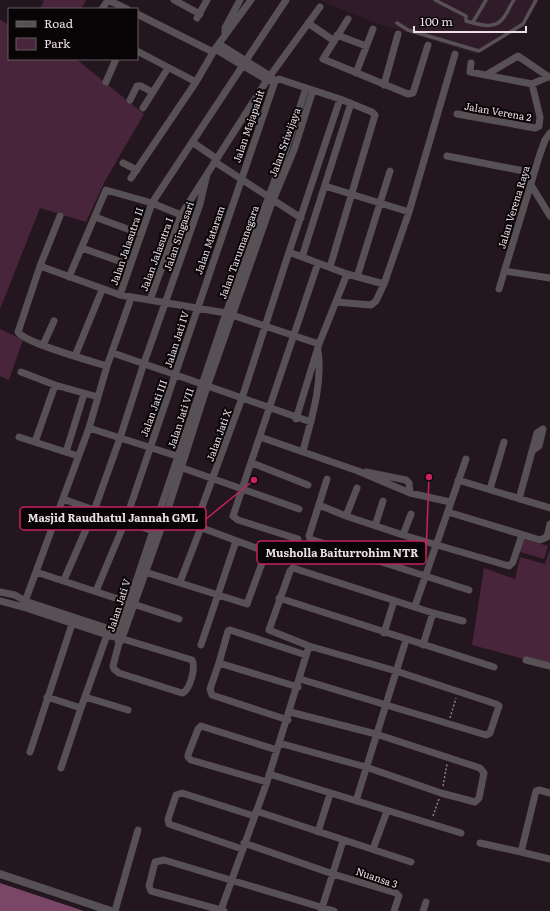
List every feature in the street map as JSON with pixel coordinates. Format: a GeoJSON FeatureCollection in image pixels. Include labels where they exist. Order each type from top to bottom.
{"type":"FeatureCollection","features":[{"type":"Feature","properties":{"kind":"street"},"geometry":{"type":"LineString","coordinates":[[102,8],[106,1],[111,0],[125,8]]}},
{"type":"Feature","properties":{"kind":"street"},"geometry":{"type":"LineString","coordinates":[[174,0],[198,16],[207,0]]}},
{"type":"Feature","properties":{"kind":"street"},"geometry":{"type":"LineString","coordinates":[[225,35],[225,28],[240,0]]}},
{"type":"Feature","properties":{"kind":"street"},"geometry":{"type":"LineString","coordinates":[[131,178],[196,82],[216,48],[251,0]]}},
{"type":"Feature","properties":{"kind":"street","name":"Jalan Jalasutra II"},"geometry":{"type":"LineString","coordinates":[[120,295],[152,203],[243,62],[286,0]]}},
{"type":"Feature","properties":{"kind":"street"},"geometry":{"type":"LineString","coordinates":[[271,79],[320,7]]}},
{"type":"Feature","properties":{"kind":"street"},"geometry":{"type":"LineString","coordinates":[[138,14],[216,48],[271,79],[280,79],[340,99],[372,112],[375,115],[330,267]]}},
{"type":"Feature","properties":{"kind":"street"},"geometry":{"type":"LineString","coordinates":[[348,19],[335,37],[323,59],[408,94],[412,94],[428,45]]}},
{"type":"Feature","properties":{"kind":"street"},"geometry":{"type":"LineString","coordinates":[[308,23],[335,37],[366,46]]}},
{"type":"Feature","properties":{"kind":"street"},"geometry":{"type":"LineString","coordinates":[[356,73],[373,29]]}},
{"type":"Feature","properties":{"kind":"street"},"geometry":{"type":"LineString","coordinates":[[384,85],[398,34]]}},
{"type":"Feature","properties":{"kind":"street"},"geometry":{"type":"LineString","coordinates":[[138,52],[196,82]]}},
{"type":"Feature","properties":{"kind":"street"},"geometry":{"type":"LineString","coordinates":[[336,302],[371,305],[376,301],[384,284],[409,212],[455,54]]}},
{"type":"Feature","properties":{"kind":"street"},"geometry":{"type":"LineString","coordinates":[[486,75],[518,56],[549,76]]}},
{"type":"Feature","properties":{"kind":"street"},"geometry":{"type":"LineString","coordinates":[[106,82],[116,60]]}},
{"type":"Feature","properties":{"kind":"street"},"geometry":{"type":"LineString","coordinates":[[471,63],[470,72],[532,84],[549,76]]}},
{"type":"Feature","properties":{"kind":"street"},"geometry":{"type":"LineString","coordinates":[[143,108],[168,68]]}},
{"type":"Feature","properties":{"kind":"street","name":"Jalan Jalasutra I"},"geometry":{"type":"LineString","coordinates":[[150,300],[181,215],[271,79]]}},
{"type":"Feature","properties":{"kind":"street","name":"Jalan Majapahit"},"geometry":{"type":"LineString","coordinates":[[241,178],[271,79]]}},
{"type":"Feature","properties":{"kind":"street"},"geometry":{"type":"LineString","coordinates":[[532,84],[540,117],[537,127],[549,134]]}},
{"type":"Feature","properties":{"kind":"street"},"geometry":{"type":"LineString","coordinates":[[130,100],[136,87],[139,86],[152,92]]}},
{"type":"Feature","properties":{"kind":"street","name":"Jalan Sriwijaya"},"geometry":{"type":"LineString","coordinates":[[270,199],[294,150],[309,89]]}},
{"type":"Feature","properties":{"kind":"street","name":"Jalan Jati X"},"geometry":{"type":"LineString","coordinates":[[202,507],[242,398],[340,99]]}},
{"type":"Feature","properties":{"kind":"street"},"geometry":{"type":"LineString","coordinates":[[302,257],[351,103]]}},
{"type":"Feature","properties":{"kind":"street","name":"Jalan Verena 2"},"geometry":{"type":"LineString","coordinates":[[457,114],[537,127]]}},
{"type":"Feature","properties":{"kind":"street","name":"Jalan Verena Raya"},"geometry":{"type":"LineString","coordinates":[[499,289],[534,173],[549,134]]}},
{"type":"Feature","properties":{"kind":"street"},"geometry":{"type":"LineString","coordinates":[[192,142],[270,199],[300,218]]}},
{"type":"Feature","properties":{"kind":"street"},"geometry":{"type":"LineString","coordinates":[[447,156],[534,173]]}},
{"type":"Feature","properties":{"kind":"street"},"geometry":{"type":"LineString","coordinates":[[122,163],[136,170]]}},
{"type":"Feature","properties":{"kind":"street"},"geometry":{"type":"LineString","coordinates":[[357,277],[390,171]]}},
{"type":"Feature","properties":{"kind":"street","name":"Jalan Singasari"},"geometry":{"type":"LineString","coordinates":[[64,580],[94,511],[120,438],[144,363],[200,204],[207,174]]}},
{"type":"Feature","properties":{"kind":"street","name":"Jalan Mataram"},"geometry":{"type":"LineString","coordinates":[[196,309],[241,178]]}},
{"type":"Feature","properties":{"kind":"street"},"geometry":{"type":"LineString","coordinates":[[531,185],[550,216]]}},
{"type":"Feature","properties":{"kind":"street"},"geometry":{"type":"LineString","coordinates":[[325,186],[409,212]]}},
{"type":"Feature","properties":{"kind":"street"},"geometry":{"type":"LineString","coordinates":[[69,277],[106,190],[152,203],[181,215]]}},
{"type":"Feature","properties":{"kind":"street","name":"Jalan Tarumanegara"},"geometry":{"type":"LineString","coordinates":[[204,386],[270,199]]}},
{"type":"Feature","properties":{"kind":"street"},"geometry":{"type":"LineString","coordinates":[[60,216],[40,266],[18,332],[20,335],[43,345],[107,366]]}},
{"type":"Feature","properties":{"kind":"street"},"geometry":{"type":"LineString","coordinates":[[95,217],[141,234]]}},
{"type":"Feature","properties":{"kind":"street"},"geometry":{"type":"LineString","coordinates":[[82,248],[130,265]]}},
{"type":"Feature","properties":{"kind":"street"},"geometry":{"type":"LineString","coordinates":[[289,252],[347,274],[384,284]]}},
{"type":"Feature","properties":{"kind":"street"},"geometry":{"type":"LineString","coordinates":[[298,539],[234,518],[234,510],[252,463],[318,263]]}},
{"type":"Feature","properties":{"kind":"street"},"geometry":{"type":"LineString","coordinates":[[40,266],[102,290],[131,298],[229,314],[295,336],[319,346]]}},
{"type":"Feature","properties":{"kind":"street"},"geometry":{"type":"LineString","coordinates":[[505,271],[550,278]]}},
{"type":"Feature","properties":{"kind":"street"},"geometry":{"type":"LineString","coordinates":[[296,418],[319,346],[347,274]]}},
{"type":"Feature","properties":{"kind":"street"},"geometry":{"type":"LineString","coordinates":[[75,356],[102,290]]}},
{"type":"Feature","properties":{"kind":"street"},"geometry":{"type":"LineString","coordinates":[[24,604],[88,428],[107,366],[131,298]]}},
{"type":"Feature","properties":{"kind":"street","name":"Jalan Jati IV"},"geometry":{"type":"LineString","coordinates":[[175,375],[196,309]]}},
{"type":"Feature","properties":{"kind":"street"},"geometry":{"type":"LineString","coordinates":[[43,345],[54,321]]}},
{"type":"Feature","properties":{"kind":"street"},"geometry":{"type":"LineString","coordinates":[[303,451],[311,422],[319,376],[319,346]]}},
{"type":"Feature","properties":{"kind":"street"},"geometry":{"type":"LineString","coordinates":[[113,352],[269,409],[311,422]]}},
{"type":"Feature","properties":{"kind":"street"},"geometry":{"type":"LineString","coordinates":[[21,372],[56,385],[98,397]]}},
{"type":"Feature","properties":{"kind":"street","name":"Jalan Jati III"},"geometry":{"type":"LineString","coordinates":[[96,591],[125,522],[175,375]]}},
{"type":"Feature","properties":{"kind":"street"},"geometry":{"type":"LineString","coordinates":[[35,442],[56,385]]}},
{"type":"Feature","properties":{"kind":"street","name":"Jalan Jati VII"},"geometry":{"type":"LineString","coordinates":[[178,466],[204,386]]}},
{"type":"Feature","properties":{"kind":"street"},"geometry":{"type":"LineString","coordinates":[[66,452],[84,394]]}},
{"type":"Feature","properties":{"kind":"street"},"geometry":{"type":"LineString","coordinates":[[88,428],[181,458]]}},
{"type":"Feature","properties":{"kind":"street"},"geometry":{"type":"LineString","coordinates":[[19,437],[78,456]]}},
{"type":"Feature","properties":{"kind":"street"},"geometry":{"type":"LineString","coordinates":[[260,437],[358,471],[410,493],[450,502]]}},
{"type":"Feature","properties":{"kind":"street"},"geometry":{"type":"LineString","coordinates":[[490,489],[504,442]]}},
{"type":"Feature","properties":{"kind":"street"},"geometry":{"type":"LineString","coordinates":[[519,499],[532,451]]}},
{"type":"Feature","properties":{"kind":"street"},"geometry":{"type":"LineString","coordinates":[[415,606],[466,459]]}},
{"type":"Feature","properties":{"kind":"street"},"geometry":{"type":"LineString","coordinates":[[252,463],[308,485]]}},
{"type":"Feature","properties":{"kind":"street"},"geometry":{"type":"LineString","coordinates":[[178,466],[241,490],[299,509]]}},
{"type":"Feature","properties":{"kind":"street"},"geometry":{"type":"LineString","coordinates":[[156,532],[168,509],[178,466]]}},
{"type":"Feature","properties":{"kind":"street"},"geometry":{"type":"LineString","coordinates":[[156,532],[178,466]]}},
{"type":"Feature","properties":{"kind":"street"},"geometry":{"type":"LineString","coordinates":[[328,479],[309,536],[310,539],[470,590]]}},
{"type":"Feature","properties":{"kind":"street"},"geometry":{"type":"LineString","coordinates":[[458,480],[550,508]]}},
{"type":"Feature","properties":{"kind":"street"},"geometry":{"type":"LineString","coordinates":[[346,516],[357,488]]}},
{"type":"Feature","properties":{"kind":"street"},"geometry":{"type":"LineString","coordinates":[[63,499],[156,532]]}},
{"type":"Feature","properties":{"kind":"street"},"geometry":{"type":"LineString","coordinates":[[375,526],[383,501]]}},
{"type":"Feature","properties":{"kind":"street"},"geometry":{"type":"LineString","coordinates":[[319,505],[346,516],[403,535],[509,566],[513,562],[522,535]]}},
{"type":"Feature","properties":{"kind":"street"},"geometry":{"type":"LineString","coordinates":[[448,512],[522,535],[545,539],[550,524]]}},
{"type":"Feature","properties":{"kind":"street"},"geometry":{"type":"LineString","coordinates":[[403,535],[411,514]]}},
{"type":"Feature","properties":{"kind":"street"},"geometry":{"type":"LineString","coordinates":[[180,582],[202,528],[275,555]]}},
{"type":"Feature","properties":{"kind":"street","name":"Jalan Jati V"},"geometry":{"type":"LineString","coordinates":[[120,638],[192,660],[194,664],[188,688],[185,692],[182,693],[119,672],[114,669],[113,666],[120,638],[156,532]]}},
{"type":"Feature","properties":{"kind":"street"},"geometry":{"type":"LineString","coordinates":[[202,645],[236,541]]}},
{"type":"Feature","properties":{"kind":"street"},"geometry":{"type":"LineString","coordinates":[[143,571],[180,582],[217,596],[247,604],[266,552]]}},
{"type":"Feature","properties":{"kind":"street"},"geometry":{"type":"LineString","coordinates":[[266,640],[279,598],[290,571],[294,568],[394,601],[463,621]]}},
{"type":"Feature","properties":{"kind":"street"},"geometry":{"type":"LineString","coordinates":[[36,572],[179,619]]}},
{"type":"Feature","properties":{"kind":"street"},"geometry":{"type":"LineString","coordinates":[[0,592],[15,595],[24,604]]}},
{"type":"Feature","properties":{"kind":"street"},"geometry":{"type":"LineString","coordinates":[[279,598],[384,633],[494,667]]}},
{"type":"Feature","properties":{"kind":"street"},"geometry":{"type":"LineString","coordinates":[[0,601],[24,604],[120,638]]}},
{"type":"Feature","properties":{"kind":"street"},"geometry":{"type":"LineString","coordinates":[[384,633],[394,601]]}},
{"type":"Feature","properties":{"kind":"street"},"geometry":{"type":"LineString","coordinates":[[423,645],[433,613]]}},
{"type":"Feature","properties":{"kind":"street"},"geometry":{"type":"LineString","coordinates":[[73,621],[107,635],[120,638]]}},
{"type":"Feature","properties":{"kind":"street"},"geometry":{"type":"LineString","coordinates":[[30,752],[73,621]]}},
{"type":"Feature","properties":{"kind":"street"},"geometry":{"type":"LineString","coordinates":[[288,720],[212,695],[210,689],[228,631],[230,630],[266,640],[306,655]]}},
{"type":"Feature","properties":{"kind":"street"},"geometry":{"type":"LineString","coordinates":[[270,630],[309,646],[396,671],[499,706],[490,733],[486,735],[300,679]]}},
{"type":"Feature","properties":{"kind":"street"},"geometry":{"type":"LineString","coordinates":[[61,768],[84,697],[107,635]]}},
{"type":"Feature","properties":{"kind":"street"},"geometry":{"type":"LineString","coordinates":[[356,801],[406,640]]}},
{"type":"Feature","properties":{"kind":"street"},"geometry":{"type":"LineString","coordinates":[[309,646],[288,720],[243,846],[232,880],[222,911],[151,891],[149,886],[155,862],[164,860],[232,880],[321,909],[334,911]]}},
{"type":"Feature","properties":{"kind":"street"},"geometry":{"type":"LineString","coordinates":[[526,660],[550,666]]}},
{"type":"Feature","properties":{"kind":"street"},"geometry":{"type":"LineString","coordinates":[[219,663],[298,687]]}},
{"type":"Feature","properties":{"kind":"street"},"geometry":{"type":"LineString","coordinates":[[47,697],[81,708]]}},
{"type":"Feature","properties":{"kind":"street"},"geometry":{"type":"LineString","coordinates":[[84,697],[128,710]]}},
{"type":"Feature","properties":{"kind":"street"},"geometry":{"type":"LineString","coordinates":[[267,782],[191,760],[188,755],[198,728],[201,726],[278,747],[366,767],[441,793],[475,802],[479,798],[483,770],[376,734],[290,712]]}},
{"type":"Feature","properties":{"kind":"street"},"geometry":{"type":"LineString","coordinates":[[269,774],[461,833]]}},
{"type":"Feature","properties":{"kind":"street"},"geometry":{"type":"LineString","coordinates":[[521,852],[536,791],[539,790],[550,793]]}},
{"type":"Feature","properties":{"kind":"street"},"geometry":{"type":"LineString","coordinates":[[333,874],[169,824],[168,819],[176,795],[182,793],[318,832],[411,862]]}},
{"type":"Feature","properties":{"kind":"street"},"geometry":{"type":"LineString","coordinates":[[318,832],[330,794]]}},
{"type":"Feature","properties":{"kind":"street"},"geometry":{"type":"LineString","coordinates":[[373,849],[386,811]]}},
{"type":"Feature","properties":{"kind":"street"},"geometry":{"type":"LineString","coordinates":[[115,911],[138,830]]}},
{"type":"Feature","properties":{"kind":"street"},"geometry":{"type":"LineString","coordinates":[[321,909],[343,841]]}},
{"type":"Feature","properties":{"kind":"street"},"geometry":{"type":"LineString","coordinates":[[480,843],[550,858]]}},
{"type":"Feature","properties":{"kind":"street"},"geometry":{"type":"LineString","coordinates":[[0,874],[111,911]]}},
{"type":"Feature","properties":{"kind":"street","name":"Nuansa 3"},"geometry":{"type":"LineString","coordinates":[[333,874],[396,893],[399,896],[394,911]]}},
{"type":"Feature","properties":{"kind":"street"},"geometry":{"type":"LineString","coordinates":[[423,911],[426,902]]}},
{"type":"Feature","properties":{"kind":"lane"},"geometry":{"type":"LineString","coordinates":[[435,0],[466,16],[466,21],[487,26],[504,19],[513,1]]}},
{"type":"Feature","properties":{"kind":"lane"},"geometry":{"type":"LineString","coordinates":[[473,22],[486,0]]}},
{"type":"Feature","properties":{"kind":"lane"},"geometry":{"type":"LineString","coordinates":[[397,23],[408,30],[479,51],[523,24],[536,0]]}},
{"type":"Feature","properties":{"kind":"lane"},"geometry":{"type":"LineString","coordinates":[[168,509],[188,518]]}},
{"type":"Feature","properties":{"kind":"path"},"geometry":{"type":"LineString","coordinates":[[448,724],[458,693]]}},
{"type":"Feature","properties":{"kind":"path"},"geometry":{"type":"LineString","coordinates":[[431,824],[441,793],[449,758]]}},
{"type":"Feature","properties":{"kind":"shaded area"},"geometry":{"type":"Polygon","coordinates":[[[321,0],[539,0],[524,26],[476,54],[379,24],[321,0]]]}},
{"type":"Feature","properties":{"kind":"shaded area"},"geometry":{"type":"Polygon","coordinates":[[[0,883],[84,911],[0,911],[0,883]]]}},
{"type":"Feature","properties":{"kind":"green space"},"geometry":{"type":"Polygon","coordinates":[[[44,0],[86,0],[82,8],[40,8],[44,0]]]}},
{"type":"Feature","properties":{"kind":"green space"},"geometry":{"type":"Polygon","coordinates":[[[0,20],[8,24],[8,60],[77,60],[144,114],[105,181],[86,222],[40,208],[0,309],[0,20]]]}},
{"type":"Feature","properties":{"kind":"green space"},"geometry":{"type":"Polygon","coordinates":[[[0,329],[23,340],[9,380],[0,376],[0,329]]]}},
{"type":"Feature","properties":{"kind":"green space"},"geometry":{"type":"Polygon","coordinates":[[[524,539],[548,546],[544,559],[520,552],[524,539]]]}},
{"type":"Feature","properties":{"kind":"green space"},"geometry":{"type":"Polygon","coordinates":[[[550,549],[550,666],[472,645],[484,568],[515,579],[520,557],[545,564],[550,549]]]}},
{"type":"Feature","properties":{"kind":"place","name":"Musholla Baiturrohim NTR"},"geometry":{"type":"Point","coordinates":[429,477]}},
{"type":"Feature","properties":{"kind":"place","name":"Masjid Raudhatul Jannah GML"},"geometry":{"type":"Point","coordinates":[254,480]}}]}
